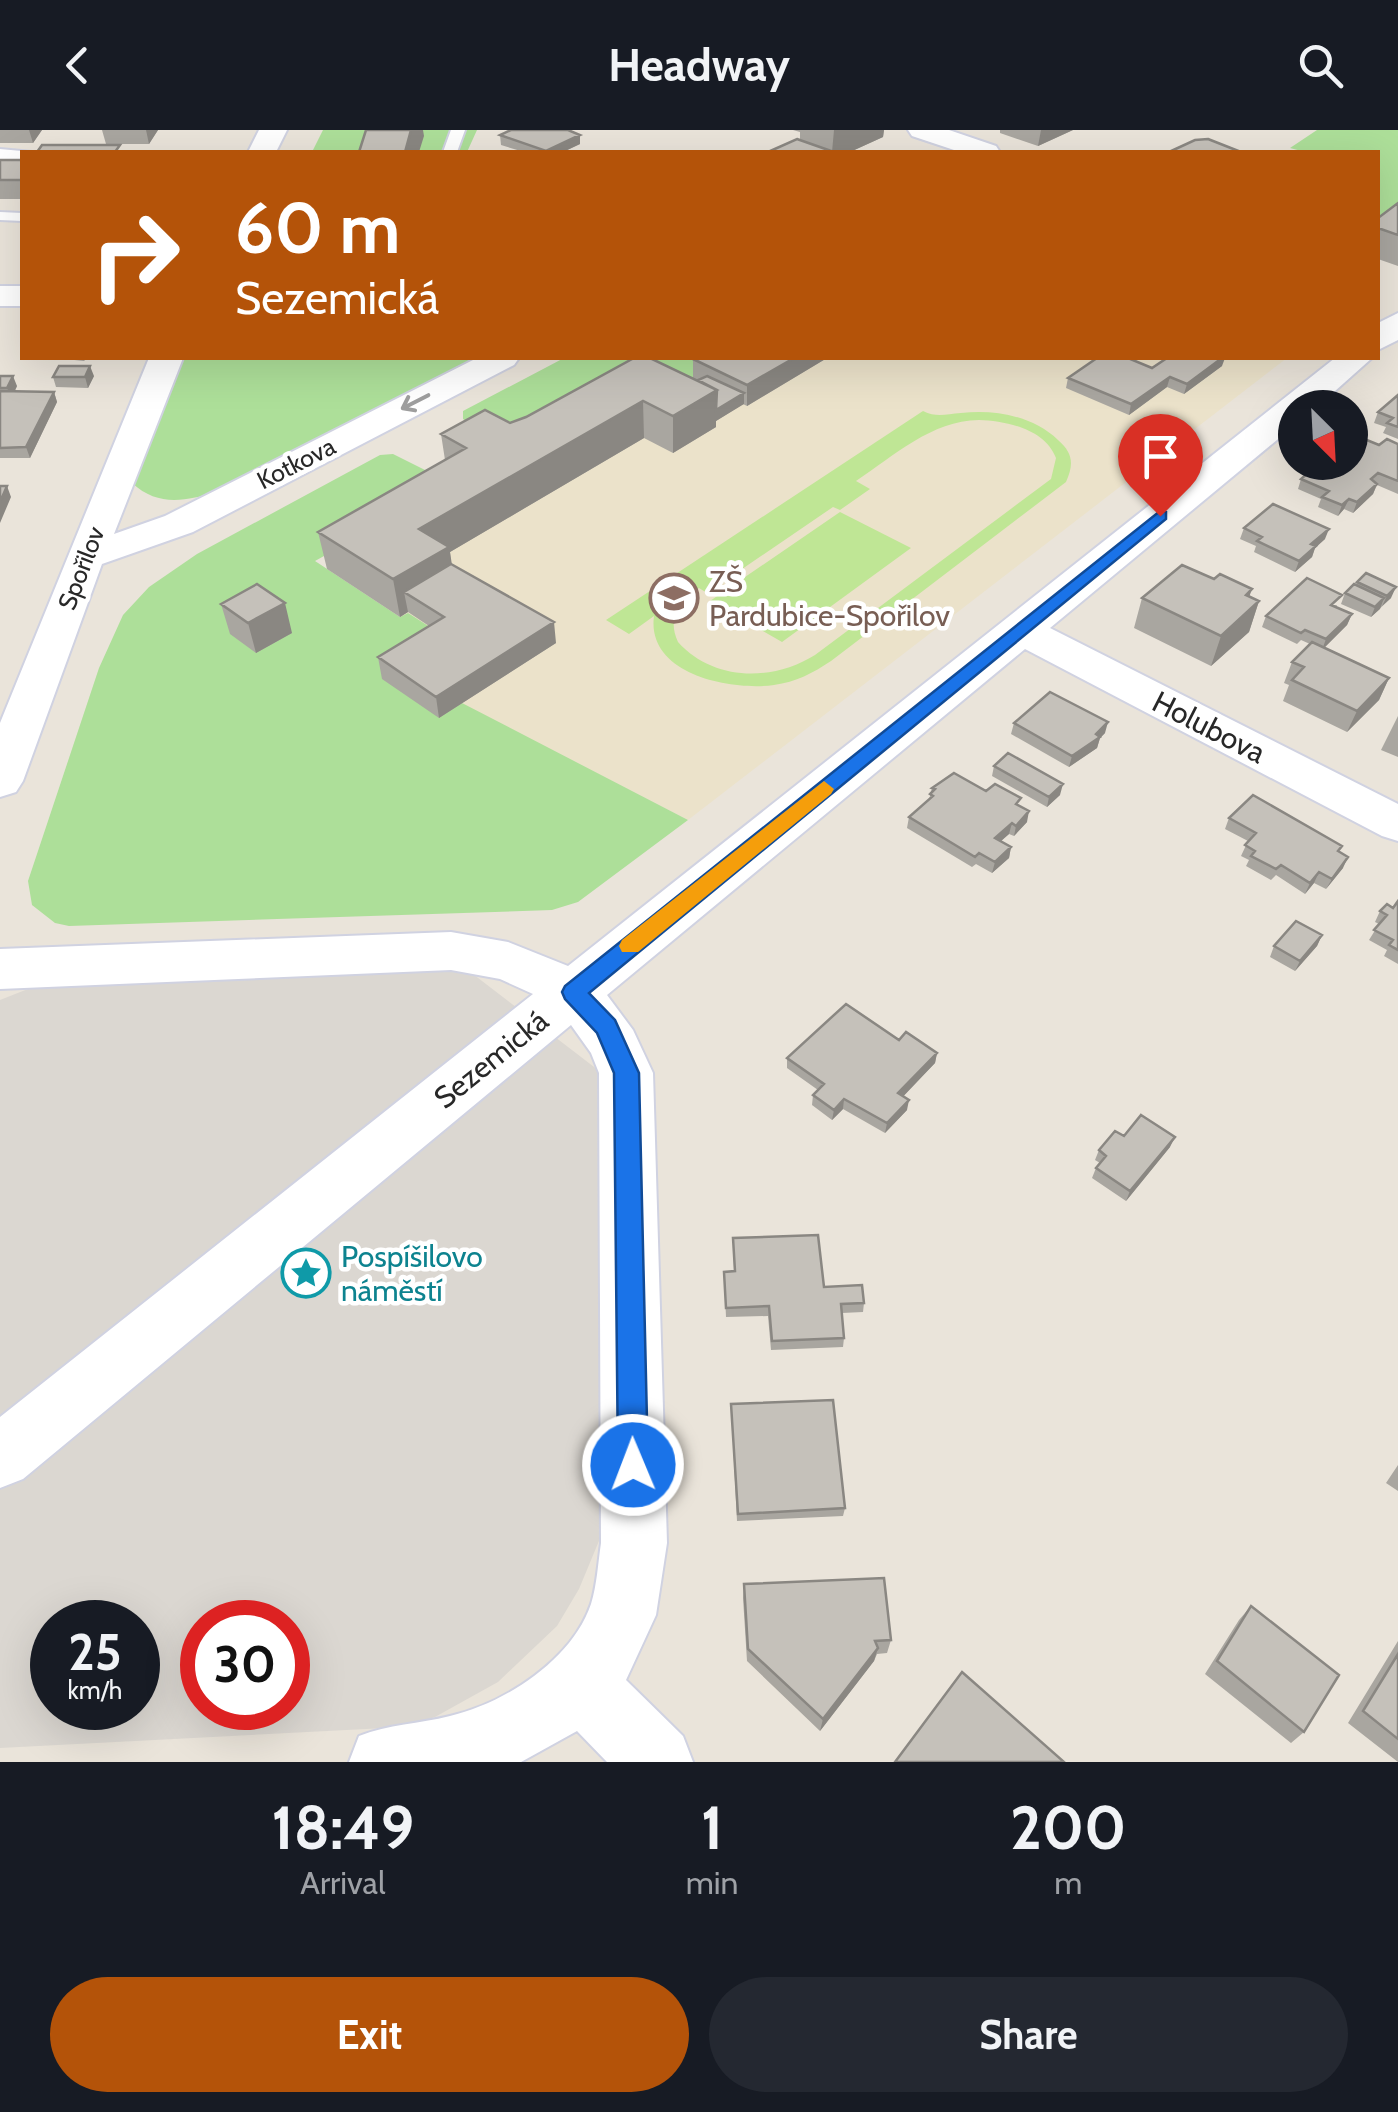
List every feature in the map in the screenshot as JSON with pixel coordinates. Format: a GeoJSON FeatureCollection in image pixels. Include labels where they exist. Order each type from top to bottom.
{"type":"FeatureCollection","features":[{"type":"Feature","properties":{"kind":"street"},"geometry":{"type":"LineString","coordinates":[[906,150],[935,132],[981,150]]}},
{"type":"Feature","properties":{"kind":"street","name":"Spořilov"},"geometry":{"type":"LineString","coordinates":[[0,781],[85,556],[165,360]]}},
{"type":"Feature","properties":{"kind":"street","name":"Kotkova"},"geometry":{"type":"LineString","coordinates":[[85,556],[178,524],[498,360]]}},
{"type":"Feature","properties":{"kind":"street","name":"Sezemická"},"geometry":{"type":"LineString","coordinates":[[0,1457],[1353,360]]}},
{"type":"Feature","properties":{"kind":"street","name":"Holubova"},"geometry":{"type":"LineString","coordinates":[[1020,630],[1398,824]]}},
{"type":"Feature","properties":{"kind":"street"},"geometry":{"type":"LineString","coordinates":[[0,968],[451,950],[485,953],[517,962],[574,992],[606,1027],[626,1073],[634,1543],[629,1590],[618,1627],[601,1656],[578,1682],[510,1731],[460,1749],[385,1762]]}},
{"type":"Feature","properties":{"kind":"street"},"geometry":{"type":"LineString","coordinates":[[578,1682],[657,1762]]}},
{"type":"Feature","properties":{"kind":"shaded area","name":"ZŠ Pardubice-Spořilov"},"geometry":{"type":"Polygon","coordinates":[[[728,360],[1284,360],[688,820],[462,704],[400,617],[327,569],[459,495],[728,360]]]}},
{"type":"Feature","properties":{"kind":"shaded area","name":"Pospíšilovo náměstí"},"geometry":{"type":"Polygon","coordinates":[[[419,964],[469,971],[598,1070],[604,1080],[606,1524],[579,1589],[557,1626],[498,1682],[435,1717],[405,1727],[0,1748],[0,1000],[33,987],[419,964]]]}},
{"type":"Feature","properties":{"kind":"green space"},"geometry":{"type":"Polygon","coordinates":[[[323,130],[477,130],[468,150],[313,150],[323,130]]]}},
{"type":"Feature","properties":{"kind":"green space"},"geometry":{"type":"Polygon","coordinates":[[[1317,130],[1398,130],[1398,224],[1380,238],[1380,150],[1290,148],[1317,130]]]}},
{"type":"Feature","properties":{"kind":"green space"},"geometry":{"type":"Polygon","coordinates":[[[177,360],[477,360],[217,492],[194,498],[162,499],[132,483],[130,467],[177,360]]]}},
{"type":"Feature","properties":{"kind":"green space"},"geometry":{"type":"Polygon","coordinates":[[[560,360],[728,360],[694,379],[488,436],[463,419],[463,411],[560,360]]]}},
{"type":"Feature","properties":{"kind":"green space"},"geometry":{"type":"Polygon","coordinates":[[[923,411],[937,415],[987,412],[1013,416],[1048,432],[1069,454],[1071,464],[1066,482],[831,661],[797,679],[756,686],[695,675],[663,653],[655,636],[654,616],[629,634],[606,620],[923,411]],[[990,421],[945,426],[914,441],[856,481],[870,489],[840,510],[833,507],[707,593],[699,588],[676,611],[678,642],[708,664],[744,673],[780,670],[815,655],[1051,479],[1056,458],[1043,440],[1024,428],[990,421]]]}},
{"type":"Feature","properties":{"kind":"green space"},"geometry":{"type":"Polygon","coordinates":[[[393,454],[447,481],[446,488],[315,561],[400,617],[408,613],[447,638],[462,703],[688,820],[578,902],[552,910],[69,926],[55,923],[32,905],[28,881],[99,668],[123,615],[149,587],[197,554],[380,455],[393,454]]]}},
{"type":"Feature","properties":{"kind":"green space"},"geometry":{"type":"Polygon","coordinates":[[[840,512],[911,548],[782,642],[710,601],[840,512]]]}},
{"type":"Feature","properties":{"kind":"building"},"geometry":{"type":"Polygon","coordinates":[[[366,130],[411,130],[406,150],[360,150],[366,130]]]}},
{"type":"Feature","properties":{"kind":"building"},"geometry":{"type":"Polygon","coordinates":[[[511,130],[568,130],[580,135],[543,150],[500,135],[511,130]]]}},
{"type":"Feature","properties":{"kind":"building"},"geometry":{"type":"Polygon","coordinates":[[[797,139],[828,150],[772,150],[797,139]]]}},
{"type":"Feature","properties":{"kind":"building"},"geometry":{"type":"Polygon","coordinates":[[[1208,139],[1236,150],[1173,150],[1208,139]]]}},
{"type":"Feature","properties":{"kind":"building"},"geometry":{"type":"Polygon","coordinates":[[[42,145],[120,145],[116,150],[38,150],[42,145]]]}},
{"type":"Feature","properties":{"kind":"building"},"geometry":{"type":"Polygon","coordinates":[[[0,160],[20,160],[20,180],[0,180],[0,160]]]}},
{"type":"Feature","properties":{"kind":"building"},"geometry":{"type":"Polygon","coordinates":[[[1398,203],[1398,235],[1380,229],[1380,216],[1398,203]]]}},
{"type":"Feature","properties":{"kind":"building"},"geometry":{"type":"Polygon","coordinates":[[[630,360],[654,360],[717,390],[673,416],[643,401],[419,529],[449,547],[393,579],[318,532],[466,448],[441,434],[485,410],[510,423],[630,360]]]}},
{"type":"Feature","properties":{"kind":"building"},"geometry":{"type":"Polygon","coordinates":[[[695,360],[791,360],[747,385],[695,360]]]}},
{"type":"Feature","properties":{"kind":"building"},"geometry":{"type":"Polygon","coordinates":[[[1094,360],[1133,360],[1152,368],[1164,360],[1219,360],[1187,384],[1170,377],[1131,404],[1068,378],[1094,360]]]}},
{"type":"Feature","properties":{"kind":"building"},"geometry":{"type":"Polygon","coordinates":[[[59,366],[90,366],[85,377],[53,377],[59,366]]]}},
{"type":"Feature","properties":{"kind":"building"},"geometry":{"type":"Polygon","coordinates":[[[0,376],[13,376],[7,388],[0,388],[0,376]]]}},
{"type":"Feature","properties":{"kind":"building"},"geometry":{"type":"Polygon","coordinates":[[[707,376],[744,393],[716,410],[717,390],[698,380],[707,376]]]}},
{"type":"Feature","properties":{"kind":"building"},"geometry":{"type":"Polygon","coordinates":[[[0,391],[54,392],[26,447],[0,448],[0,391]]]}},
{"type":"Feature","properties":{"kind":"building"},"geometry":{"type":"Polygon","coordinates":[[[1398,395],[1398,427],[1387,423],[1393,418],[1378,412],[1398,395]]]}},
{"type":"Feature","properties":{"kind":"building"},"geometry":{"type":"Polygon","coordinates":[[[1387,439],[1398,444],[1398,481],[1378,473],[1371,479],[1377,484],[1357,502],[1349,499],[1342,505],[1322,497],[1329,491],[1303,480],[1368,480],[1368,441],[1379,445],[1387,439]]]}},
{"type":"Feature","properties":{"kind":"building"},"geometry":{"type":"Polygon","coordinates":[[[1273,504],[1329,529],[1299,561],[1257,541],[1262,537],[1244,528],[1273,504]]]}},
{"type":"Feature","properties":{"kind":"building"},"geometry":{"type":"Polygon","coordinates":[[[451,564],[554,622],[436,697],[378,657],[444,617],[404,592],[451,564]]]}},
{"type":"Feature","properties":{"kind":"building"},"geometry":{"type":"Polygon","coordinates":[[[1182,565],[1214,579],[1220,574],[1252,589],[1246,595],[1259,601],[1221,636],[1142,598],[1182,565]]]}},
{"type":"Feature","properties":{"kind":"building"},"geometry":{"type":"Polygon","coordinates":[[[1366,573],[1396,587],[1387,596],[1357,582],[1366,573]]]}},
{"type":"Feature","properties":{"kind":"building"},"geometry":{"type":"Polygon","coordinates":[[[1307,578],[1342,595],[1331,605],[1352,614],[1326,639],[1305,630],[1301,633],[1266,616],[1307,578]]]}},
{"type":"Feature","properties":{"kind":"building"},"geometry":{"type":"Polygon","coordinates":[[[257,584],[285,603],[248,623],[221,604],[257,584]]]}},
{"type":"Feature","properties":{"kind":"building"},"geometry":{"type":"Polygon","coordinates":[[[1354,584],[1384,598],[1375,607],[1345,593],[1354,584]]]}},
{"type":"Feature","properties":{"kind":"building"},"geometry":{"type":"Polygon","coordinates":[[[1312,642],[1389,678],[1357,711],[1292,680],[1304,667],[1292,662],[1312,642]]]}},
{"type":"Feature","properties":{"kind":"building"},"geometry":{"type":"Polygon","coordinates":[[[1050,692],[1108,722],[1096,734],[1100,737],[1072,756],[1014,723],[1050,692]]]}},
{"type":"Feature","properties":{"kind":"building"},"geometry":{"type":"Polygon","coordinates":[[[1008,753],[1063,784],[1049,797],[994,766],[1008,753]]]}},
{"type":"Feature","properties":{"kind":"building"},"geometry":{"type":"Polygon","coordinates":[[[954,773],[986,791],[995,784],[1021,798],[1016,804],[1029,811],[1016,826],[1012,823],[995,838],[1011,847],[995,862],[979,853],[975,857],[909,817],[933,796],[932,788],[954,773]]]}},
{"type":"Feature","properties":{"kind":"building"},"geometry":{"type":"Polygon","coordinates":[[[1253,795],[1342,846],[1338,851],[1348,857],[1332,879],[1319,872],[1310,883],[1281,865],[1276,869],[1251,856],[1255,851],[1245,845],[1256,833],[1229,818],[1253,795]]]}},
{"type":"Feature","properties":{"kind":"building"},"geometry":{"type":"Polygon","coordinates":[[[1398,901],[1398,950],[1389,945],[1393,940],[1374,930],[1387,915],[1380,911],[1387,904],[1393,908],[1398,901]]]}},
{"type":"Feature","properties":{"kind":"building"},"geometry":{"type":"Polygon","coordinates":[[[1296,921],[1322,935],[1300,961],[1274,946],[1296,921]]]}},
{"type":"Feature","properties":{"kind":"building"},"geometry":{"type":"Polygon","coordinates":[[[846,1004],[899,1040],[906,1032],[937,1053],[898,1093],[909,1100],[887,1123],[844,1099],[834,1110],[813,1095],[824,1084],[787,1058],[846,1004]]]}},
{"type":"Feature","properties":{"kind":"building"},"geometry":{"type":"Polygon","coordinates":[[[1141,1115],[1175,1137],[1130,1191],[1096,1168],[1106,1156],[1099,1150],[1115,1131],[1124,1136],[1141,1115]]]}},
{"type":"Feature","properties":{"kind":"building"},"geometry":{"type":"Polygon","coordinates":[[[818,1235],[824,1287],[862,1285],[864,1303],[841,1304],[844,1338],[772,1341],[769,1306],[726,1308],[724,1272],[735,1271],[733,1238],[818,1235]]]}},
{"type":"Feature","properties":{"kind":"building"},"geometry":{"type":"Polygon","coordinates":[[[833,1400],[845,1508],[738,1514],[731,1404],[833,1400]]]}},
{"type":"Feature","properties":{"kind":"building"},"geometry":{"type":"Polygon","coordinates":[[[884,1578],[891,1640],[875,1641],[878,1648],[823,1719],[748,1649],[744,1584],[884,1578]]]}},
{"type":"Feature","properties":{"kind":"building"},"geometry":{"type":"Polygon","coordinates":[[[1251,1606],[1339,1675],[1304,1732],[1217,1661],[1251,1606]]]}},
{"type":"Feature","properties":{"kind":"building"},"geometry":{"type":"Polygon","coordinates":[[[1398,1654],[1398,1739],[1363,1711],[1398,1654]]]}},
{"type":"Feature","properties":{"kind":"building"},"geometry":{"type":"Polygon","coordinates":[[[962,1672],[1064,1762],[895,1762],[962,1672]]]}},
{"type":"Feature","properties":{"kind":"slow traffic"},"geometry":{"type":"LineString","coordinates":[[630,946],[824,789]]}},
{"type":"Feature","properties":{"kind":"place","name":"ZŠ Pardubice-Spořilov"},"geometry":{"type":"Point","coordinates":[674,598]}},
{"type":"Feature","properties":{"kind":"place","name":"Pospíšilovo náměstí"},"geometry":{"type":"Point","coordinates":[306,1273]}},
{"type":"Feature","properties":{"kind":"route"},"geometry":{"type":"LineString","coordinates":[[633,1465],[626,1073],[606,1027],[574,992],[1160,516]]}}]}
